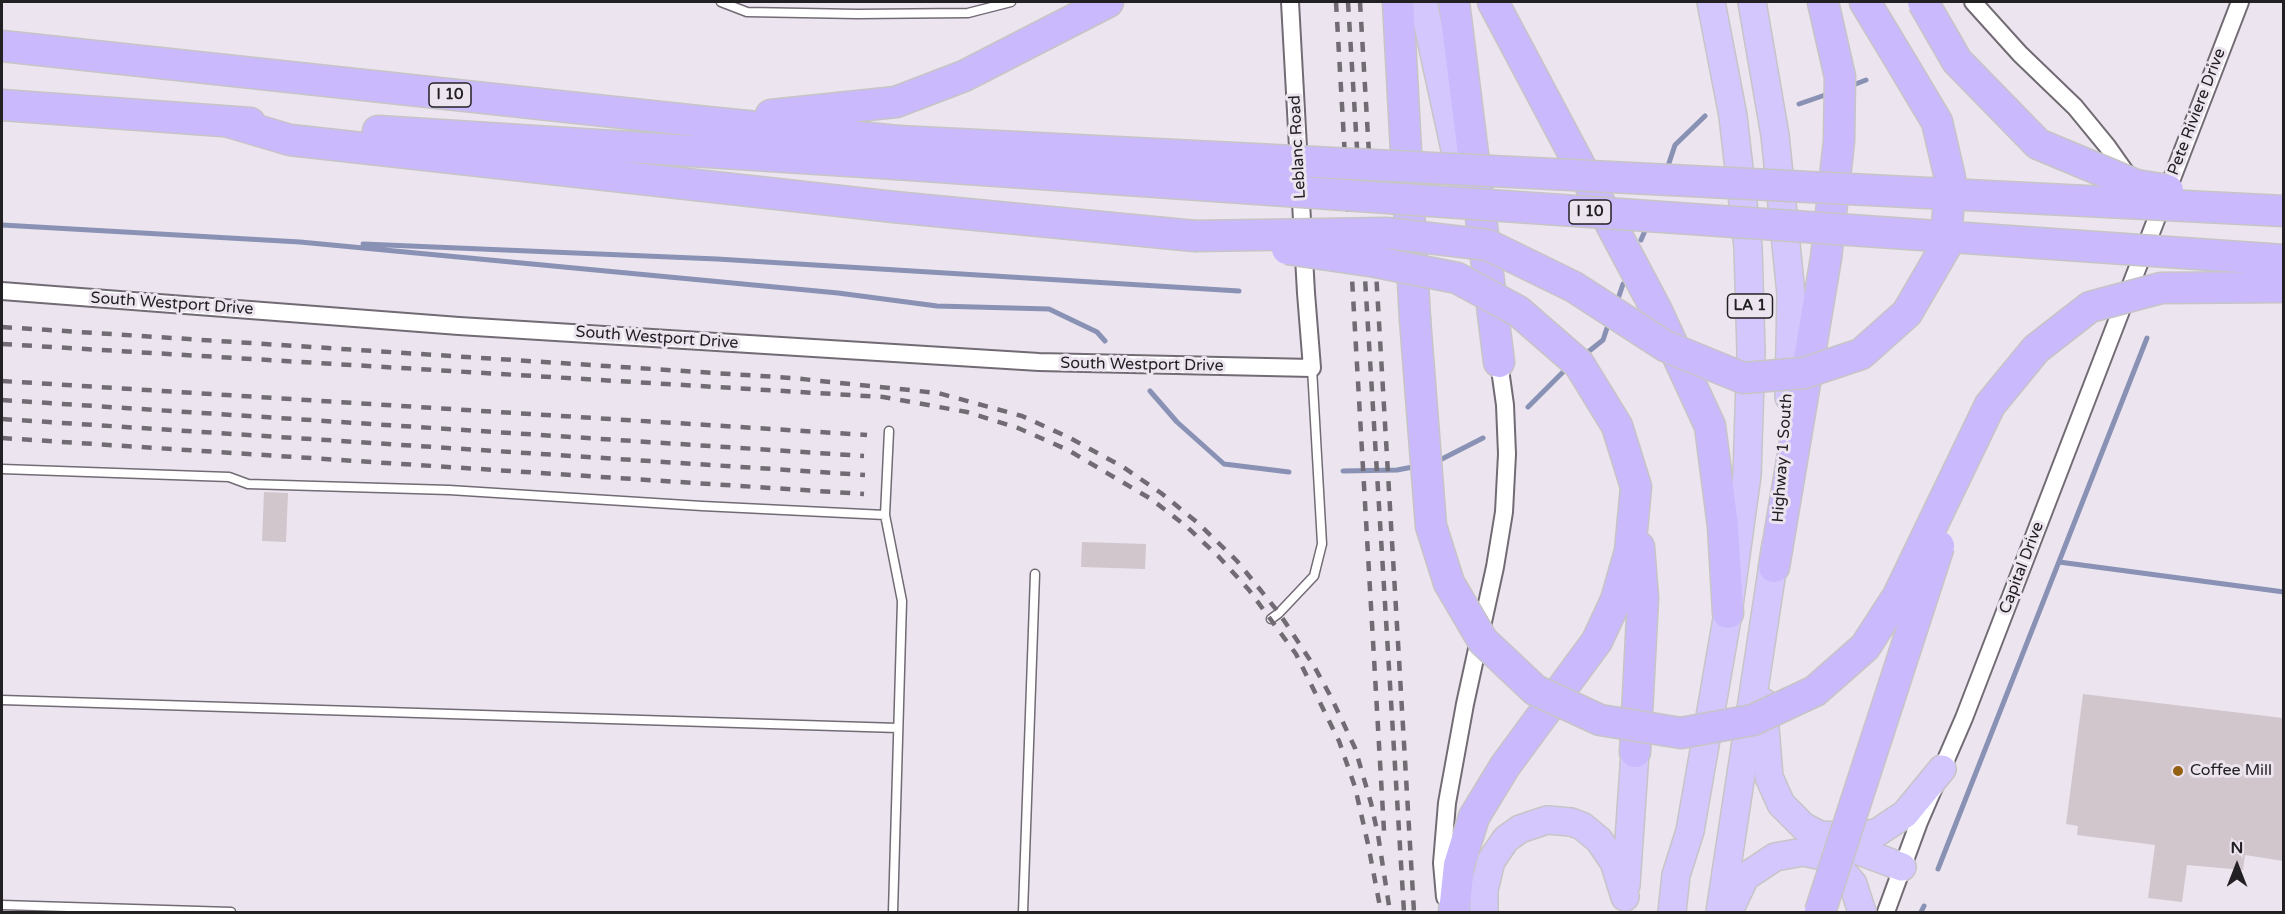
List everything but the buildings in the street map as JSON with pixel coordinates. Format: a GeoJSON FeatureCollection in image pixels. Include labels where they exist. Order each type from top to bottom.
{"type":"FeatureCollection","features":[{"type":"Feature","properties":{"kind":"highway"},"geometry":{"type":"LineString","coordinates":[[706,122],[896,102],[964,76],[1107,2]]}},
{"type":"Feature","properties":{"kind":"highway"},"geometry":{"type":"LineString","coordinates":[[1398,2],[1415,319],[1431,526],[1449,583],[1483,641],[1535,690],[1600,720],[1680,733],[1753,720],[1815,691],[1865,647],[1898,596],[1990,405],[2036,349],[2090,307],[2161,288],[2283,286]]}},
{"type":"Feature","properties":{"kind":"highway"},"geometry":{"type":"LineString","coordinates":[[1423,2],[1436,54],[1499,362]]}},
{"type":"Feature","properties":{"kind":"highway"},"geometry":{"type":"LineString","coordinates":[[1454,2],[1499,362]]}},
{"type":"Feature","properties":{"kind":"highway"},"geometry":{"type":"LineString","coordinates":[[1493,2],[1656,309],[1710,426],[1723,526],[1728,613]]}},
{"type":"Feature","properties":{"kind":"highway","name":"LA 1"},"geometry":{"type":"LineString","coordinates":[[1672,912],[1676,876],[1690,831],[1728,613],[1747,475],[1751,340],[1748,247],[1733,116],[1711,2]]}},
{"type":"Feature","properties":{"kind":"highway","name":"Highway 1 South"},"geometry":{"type":"LineString","coordinates":[[1719,912],[1774,567],[1788,420],[1791,294],[1775,135],[1752,2]]}},
{"type":"Feature","properties":{"kind":"highway"},"geometry":{"type":"LineString","coordinates":[[1774,567],[1826,258],[1839,141],[1839,77],[1823,2]]}},
{"type":"Feature","properties":{"kind":"highway"},"geometry":{"type":"LineString","coordinates":[[1195,236],[1386,233],[1488,245],[1574,287],[1665,346],[1743,378],[1804,373],[1862,354],[1907,314],[1946,246],[1950,178],[1937,123],[1865,2]]}},
{"type":"Feature","properties":{"kind":"highway"},"geometry":{"type":"LineString","coordinates":[[1923,2],[1957,61],[2038,144],[2136,186],[2283,206]]}},
{"type":"Feature","properties":{"kind":"highway","name":"I 10"},"geometry":{"type":"LineString","coordinates":[[2,46],[706,122],[897,152],[2283,260]]}},
{"type":"Feature","properties":{"kind":"highway","name":"I 10"},"geometry":{"type":"LineString","coordinates":[[2,105],[229,122],[2283,211]]}},
{"type":"Feature","properties":{"kind":"highway"},"geometry":{"type":"LineString","coordinates":[[229,122],[290,140],[894,207],[1195,236],[1376,262],[1457,278],[1518,311],[1579,364],[1617,426],[1636,488],[1643,598],[1625,905]]}},
{"type":"Feature","properties":{"kind":"highway"},"geometry":{"type":"LineString","coordinates":[[1820,912],[1970,445]]}},
{"type":"Feature","properties":{"kind":"highway"},"geometry":{"type":"LineString","coordinates":[[1454,912],[1459,865],[1474,817],[1505,766],[1597,641],[1616,600],[1630,551],[1636,488]]}},
{"type":"Feature","properties":{"kind":"highway"},"geometry":{"type":"LineString","coordinates":[[1759,663],[1769,777],[1781,804],[1853,884],[1862,912]]}},
{"type":"Feature","properties":{"kind":"highway"},"geometry":{"type":"LineString","coordinates":[[1728,912],[1745,877],[1775,856],[1803,852],[1878,832],[1905,814],[1942,769]]}},
{"type":"Feature","properties":{"kind":"highway"},"geometry":{"type":"LineString","coordinates":[[1484,912],[1484,890],[1491,861],[1506,839],[1520,829],[1547,820],[1571,822],[1582,826],[1599,840],[1614,862],[1625,905]]}},
{"type":"Feature","properties":{"kind":"highway"},"geometry":{"type":"LineString","coordinates":[[1821,846],[1900,874]]}},
{"type":"Feature","properties":{"kind":"street","name":"Leblanc Road"},"geometry":{"type":"LineString","coordinates":[[1290,2],[1312,368]]}},
{"type":"Feature","properties":{"kind":"street"},"geometry":{"type":"LineString","coordinates":[[1973,2],[2020,54],[2075,107],[2108,146],[2139,191],[2156,222]]}},
{"type":"Feature","properties":{"kind":"street","name":"Pete Riviere Drive"},"geometry":{"type":"LineString","coordinates":[[2156,222],[2178,156],[2240,2]]}},
{"type":"Feature","properties":{"kind":"street","name":"Capital Drive"},"geometry":{"type":"LineString","coordinates":[[1886,912],[1918,822],[1968,707],[2156,222]]}},
{"type":"Feature","properties":{"kind":"street","name":"South Westport Drive"},"geometry":{"type":"LineString","coordinates":[[2,291],[459,326],[1039,362],[1312,368]]}},
{"type":"Feature","properties":{"kind":"street"},"geometry":{"type":"LineString","coordinates":[[1446,912],[1442,863],[1448,803],[1504,512],[1507,454],[1505,405],[1499,362]]}},
{"type":"Feature","properties":{"kind":"lane"},"geometry":{"type":"LineString","coordinates":[[721,2],[747,12],[857,14],[968,13],[1011,2]]}},
{"type":"Feature","properties":{"kind":"lane"},"geometry":{"type":"LineString","coordinates":[[1271,619],[1279,614],[1314,576],[1322,544],[1312,368]]}},
{"type":"Feature","properties":{"kind":"lane"},"geometry":{"type":"LineString","coordinates":[[889,431],[885,514],[902,601],[893,912]]}},
{"type":"Feature","properties":{"kind":"lane"},"geometry":{"type":"LineString","coordinates":[[2,469],[229,477],[248,484],[449,490],[702,506],[885,514]]}},
{"type":"Feature","properties":{"kind":"lane"},"geometry":{"type":"LineString","coordinates":[[1023,912],[1035,574]]}},
{"type":"Feature","properties":{"kind":"lane"},"geometry":{"type":"LineString","coordinates":[[2,700],[898,728]]}},
{"type":"Feature","properties":{"kind":"lane"},"geometry":{"type":"LineString","coordinates":[[2,905],[231,912]]}},
{"type":"Feature","properties":{"kind":"waterway"},"geometry":{"type":"LineString","coordinates":[[1848,87],[1866,80]]}},
{"type":"Feature","properties":{"kind":"waterway"},"geometry":{"type":"LineString","coordinates":[[1799,104],[1831,93]]}},
{"type":"Feature","properties":{"kind":"waterway"},"geometry":{"type":"LineString","coordinates":[[1666,172],[1675,145],[1705,116]]}},
{"type":"Feature","properties":{"kind":"waterway"},"geometry":{"type":"LineString","coordinates":[[2,225],[300,242],[838,293],[937,306],[1049,309],[1097,332],[1105,341]]}},
{"type":"Feature","properties":{"kind":"waterway"},"geometry":{"type":"LineString","coordinates":[[1641,240],[1647,226]]}},
{"type":"Feature","properties":{"kind":"waterway"},"geometry":{"type":"LineString","coordinates":[[363,244],[717,259],[1239,291]]}},
{"type":"Feature","properties":{"kind":"waterway"},"geometry":{"type":"LineString","coordinates":[[1617,302],[1623,284]]}},
{"type":"Feature","properties":{"kind":"waterway"},"geometry":{"type":"LineString","coordinates":[[1583,356],[1603,340],[1609,322]]}},
{"type":"Feature","properties":{"kind":"waterway"},"geometry":{"type":"LineString","coordinates":[[1938,869],[2147,338]]}},
{"type":"Feature","properties":{"kind":"waterway"},"geometry":{"type":"LineString","coordinates":[[1528,407],[1568,367]]}},
{"type":"Feature","properties":{"kind":"waterway"},"geometry":{"type":"LineString","coordinates":[[1150,391],[1177,422],[1224,464],[1289,472]]}},
{"type":"Feature","properties":{"kind":"waterway"},"geometry":{"type":"LineString","coordinates":[[1436,462],[1483,438]]}},
{"type":"Feature","properties":{"kind":"waterway"},"geometry":{"type":"LineString","coordinates":[[1343,471],[1397,470],[1418,466]]}},
{"type":"Feature","properties":{"kind":"waterway"},"geometry":{"type":"LineString","coordinates":[[2059,562],[2284,592]]}},
{"type":"Feature","properties":{"kind":"waterway"},"geometry":{"type":"LineString","coordinates":[[1921,912],[1924,906]]}},
{"type":"Feature","properties":{"kind":"railway"},"geometry":{"type":"LineString","coordinates":[[1336,2],[1384,831]]}},
{"type":"Feature","properties":{"kind":"railway"},"geometry":{"type":"LineString","coordinates":[[1348,2],[1404,912]]}},
{"type":"Feature","properties":{"kind":"railway"},"geometry":{"type":"LineString","coordinates":[[1360,2],[1414,912]]}},
{"type":"Feature","properties":{"kind":"railway"},"geometry":{"type":"LineString","coordinates":[[2,327],[792,378],[938,393],[1022,416],[1070,438],[1123,467],[1161,493],[1198,523],[1237,561],[1279,613],[1314,666],[1355,748],[1378,835],[1390,912]]}},
{"type":"Feature","properties":{"kind":"railway"},"geometry":{"type":"LineString","coordinates":[[2,344],[883,397],[967,412],[1018,428],[1068,450],[1151,499],[1186,526],[1249,590],[1296,654],[1339,741],[1355,787],[1381,912]]}},
{"type":"Feature","properties":{"kind":"railway"},"geometry":{"type":"LineString","coordinates":[[2,381],[867,435]]}},
{"type":"Feature","properties":{"kind":"railway"},"geometry":{"type":"LineString","coordinates":[[2,400],[864,456]]}},
{"type":"Feature","properties":{"kind":"railway"},"geometry":{"type":"LineString","coordinates":[[2,419],[865,475]]}},
{"type":"Feature","properties":{"kind":"railway"},"geometry":{"type":"LineString","coordinates":[[2,438],[864,494]]}},
{"type":"Feature","properties":{"kind":"place","name":"Coffee Mill"},"geometry":{"type":"Point","coordinates":[2178,771]}}]}
